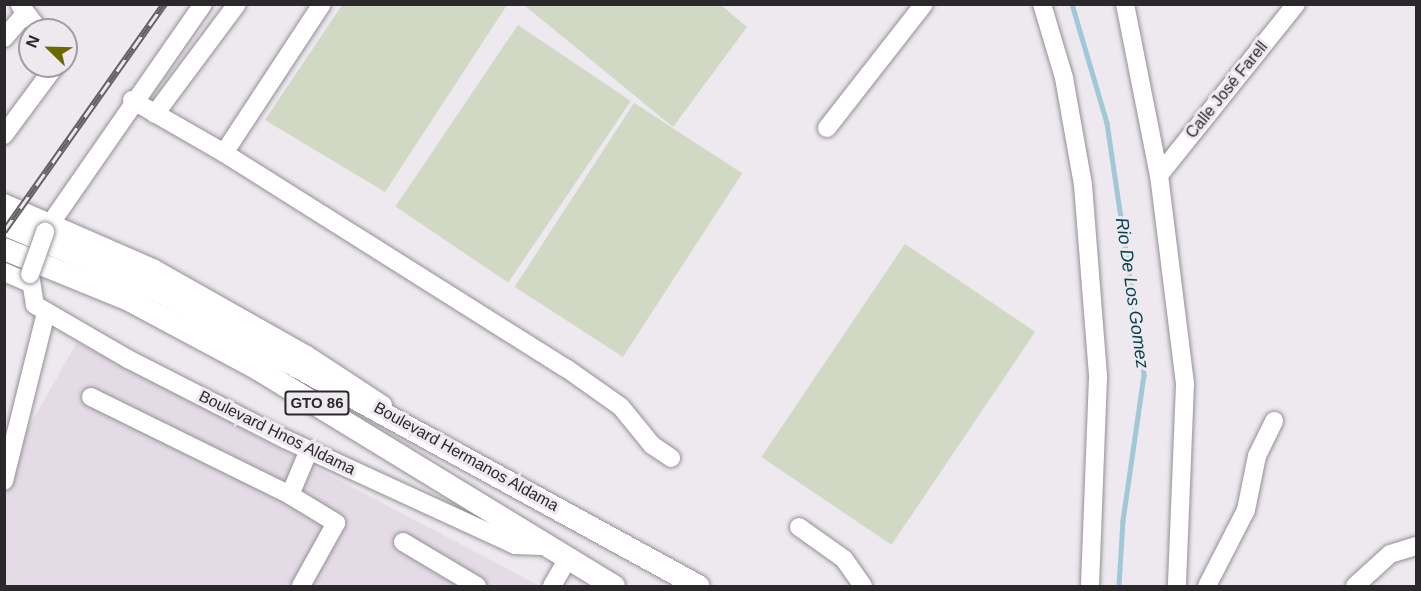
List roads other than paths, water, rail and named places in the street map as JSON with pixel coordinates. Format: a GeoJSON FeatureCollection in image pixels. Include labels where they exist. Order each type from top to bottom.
{"type":"FeatureCollection","features":[{"type":"Feature","properties":{"kind":"main road","name":"Boulevard Hermanos Aldama"},"geometry":{"type":"LineString","coordinates":[[4,224],[157,290],[410,426],[698,586]]}},
{"type":"Feature","properties":{"kind":"main road","name":"Boulevard Hermanos Aldama"},"geometry":{"type":"LineString","coordinates":[[4,249],[129,300],[238,358],[615,586]]}},
{"type":"Feature","properties":{"kind":"street"},"geometry":{"type":"LineString","coordinates":[[4,272],[29,278],[47,227],[132,100],[202,4]]}},
{"type":"Feature","properties":{"kind":"street"},"geometry":{"type":"LineString","coordinates":[[155,114],[237,4]]}},
{"type":"Feature","properties":{"kind":"street"},"geometry":{"type":"LineString","coordinates":[[224,153],[322,4]]}},
{"type":"Feature","properties":{"kind":"street"},"geometry":{"type":"LineString","coordinates":[[827,128],[924,4]]}},
{"type":"Feature","properties":{"kind":"street"},"geometry":{"type":"LineString","coordinates":[[1042,4],[1064,78],[1083,185],[1098,377],[1090,586]]}},
{"type":"Feature","properties":{"kind":"street"},"geometry":{"type":"LineString","coordinates":[[1125,4],[1159,175],[1185,384],[1177,586]]}},
{"type":"Feature","properties":{"kind":"street","name":"Calle José Farell"},"geometry":{"type":"LineString","coordinates":[[1159,175],[1296,4]]}},
{"type":"Feature","properties":{"kind":"street"},"geometry":{"type":"LineString","coordinates":[[4,38],[23,9]]}},
{"type":"Feature","properties":{"kind":"street"},"geometry":{"type":"LineString","coordinates":[[6,129],[45,78]]}},
{"type":"Feature","properties":{"kind":"street"},"geometry":{"type":"LineString","coordinates":[[132,100],[224,153],[566,368],[621,407],[652,445],[671,458]]}},
{"type":"Feature","properties":{"kind":"street"},"geometry":{"type":"LineString","coordinates":[[4,203],[47,227],[153,268],[297,349],[410,426]]}},
{"type":"Feature","properties":{"kind":"street","name":"Boulevard Hnos Aldama"},"geometry":{"type":"LineString","coordinates":[[29,278],[35,305],[46,313],[309,450],[514,545],[549,546]]}},
{"type":"Feature","properties":{"kind":"street"},"geometry":{"type":"LineString","coordinates":[[4,481],[46,313]]}},
{"type":"Feature","properties":{"kind":"street"},"geometry":{"type":"LineString","coordinates":[[91,397],[291,495],[336,523],[302,586]]}},
{"type":"Feature","properties":{"kind":"street"},"geometry":{"type":"LineString","coordinates":[[1207,586],[1246,510],[1257,456],[1274,422]]}},
{"type":"Feature","properties":{"kind":"street"},"geometry":{"type":"LineString","coordinates":[[291,495],[309,450]]}},
{"type":"Feature","properties":{"kind":"street"},"geometry":{"type":"LineString","coordinates":[[799,527],[844,559],[863,586]]}},
{"type":"Feature","properties":{"kind":"street"},"geometry":{"type":"LineString","coordinates":[[403,542],[477,586]]}},
{"type":"Feature","properties":{"kind":"street"},"geometry":{"type":"LineString","coordinates":[[1355,586],[1390,554],[1416,546]]}},
{"type":"Feature","properties":{"kind":"street"},"geometry":{"type":"LineString","coordinates":[[552,586],[568,558]]}},
{"type":"Feature","properties":{"kind":"waterway","name":"Rio De Los Gomez"},"geometry":{"type":"LineString","coordinates":[[1072,4],[1107,123],[1144,375],[1123,520],[1119,586]]}},
{"type":"Feature","properties":{"kind":"railway"},"geometry":{"type":"LineString","coordinates":[[4,231],[164,4]]}}]}
